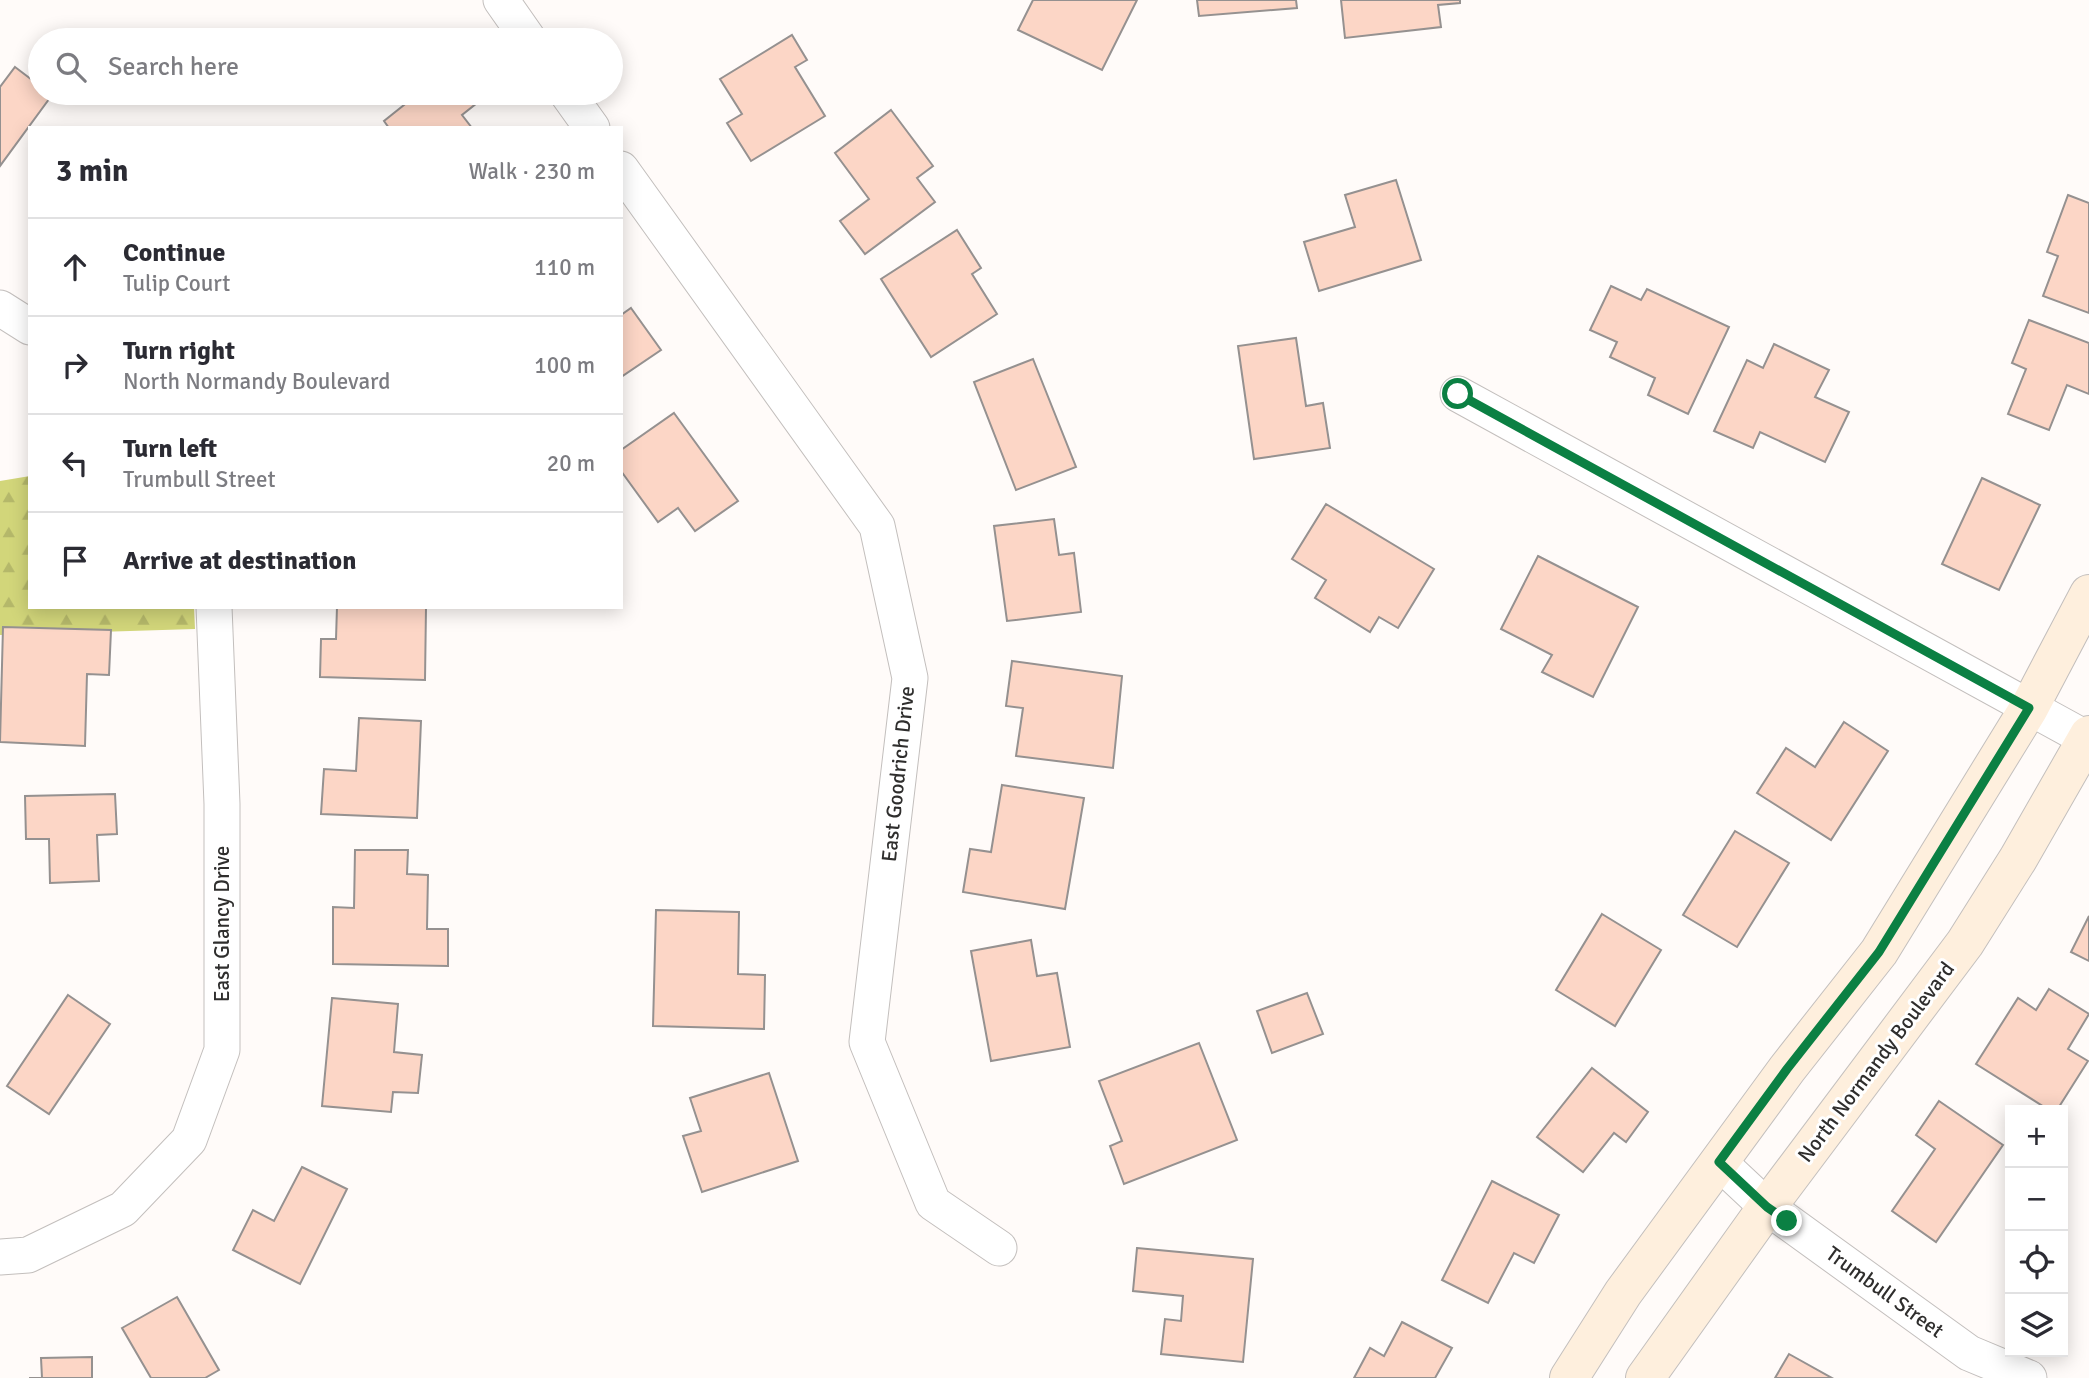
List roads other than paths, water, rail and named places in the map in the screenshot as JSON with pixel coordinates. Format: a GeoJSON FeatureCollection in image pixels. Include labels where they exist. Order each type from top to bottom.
{"type":"FeatureCollection","features":[{"type":"Feature","properties":{"kind":"street"},"geometry":{"type":"LineString","coordinates":[[500,0],[520,28]]}},
{"type":"Feature","properties":{"kind":"street"},"geometry":{"type":"LineString","coordinates":[[576,105],[591,126]]}},
{"type":"Feature","properties":{"kind":"street","name":"East Goodrich Drive"},"geometry":{"type":"LineString","coordinates":[[623,172],[877,526],[910,678],[867,1042],[933,1203],[999,1248]]}},
{"type":"Feature","properties":{"kind":"street"},"geometry":{"type":"LineString","coordinates":[[0,308],[28,326]]}},
{"type":"Feature","properties":{"kind":"street"},"geometry":{"type":"LineString","coordinates":[[1458,394],[2088,738]]}},
{"type":"Feature","properties":{"kind":"street"},"geometry":{"type":"LineString","coordinates":[[1569,1378],[1623,1293],[1787,1069],[1879,952],[2029,708],[2089,594]]}},
{"type":"Feature","properties":{"kind":"street","name":"East Glancy Drive"},"geometry":{"type":"LineString","coordinates":[[0,1257],[28,1255],[123,1209],[189,1140],[222,1051],[222,804],[214,609]]}},
{"type":"Feature","properties":{"kind":"street","name":"North Normandy Boulevard"},"geometry":{"type":"LineString","coordinates":[[1645,1378],[1767,1207],[1965,943],[2018,859],[2088,738]]}},
{"type":"Feature","properties":{"kind":"street","name":"Trumbull Street"},"geometry":{"type":"LineString","coordinates":[[1719,1162],[1767,1207],[1969,1353],[2029,1378]]}}]}
